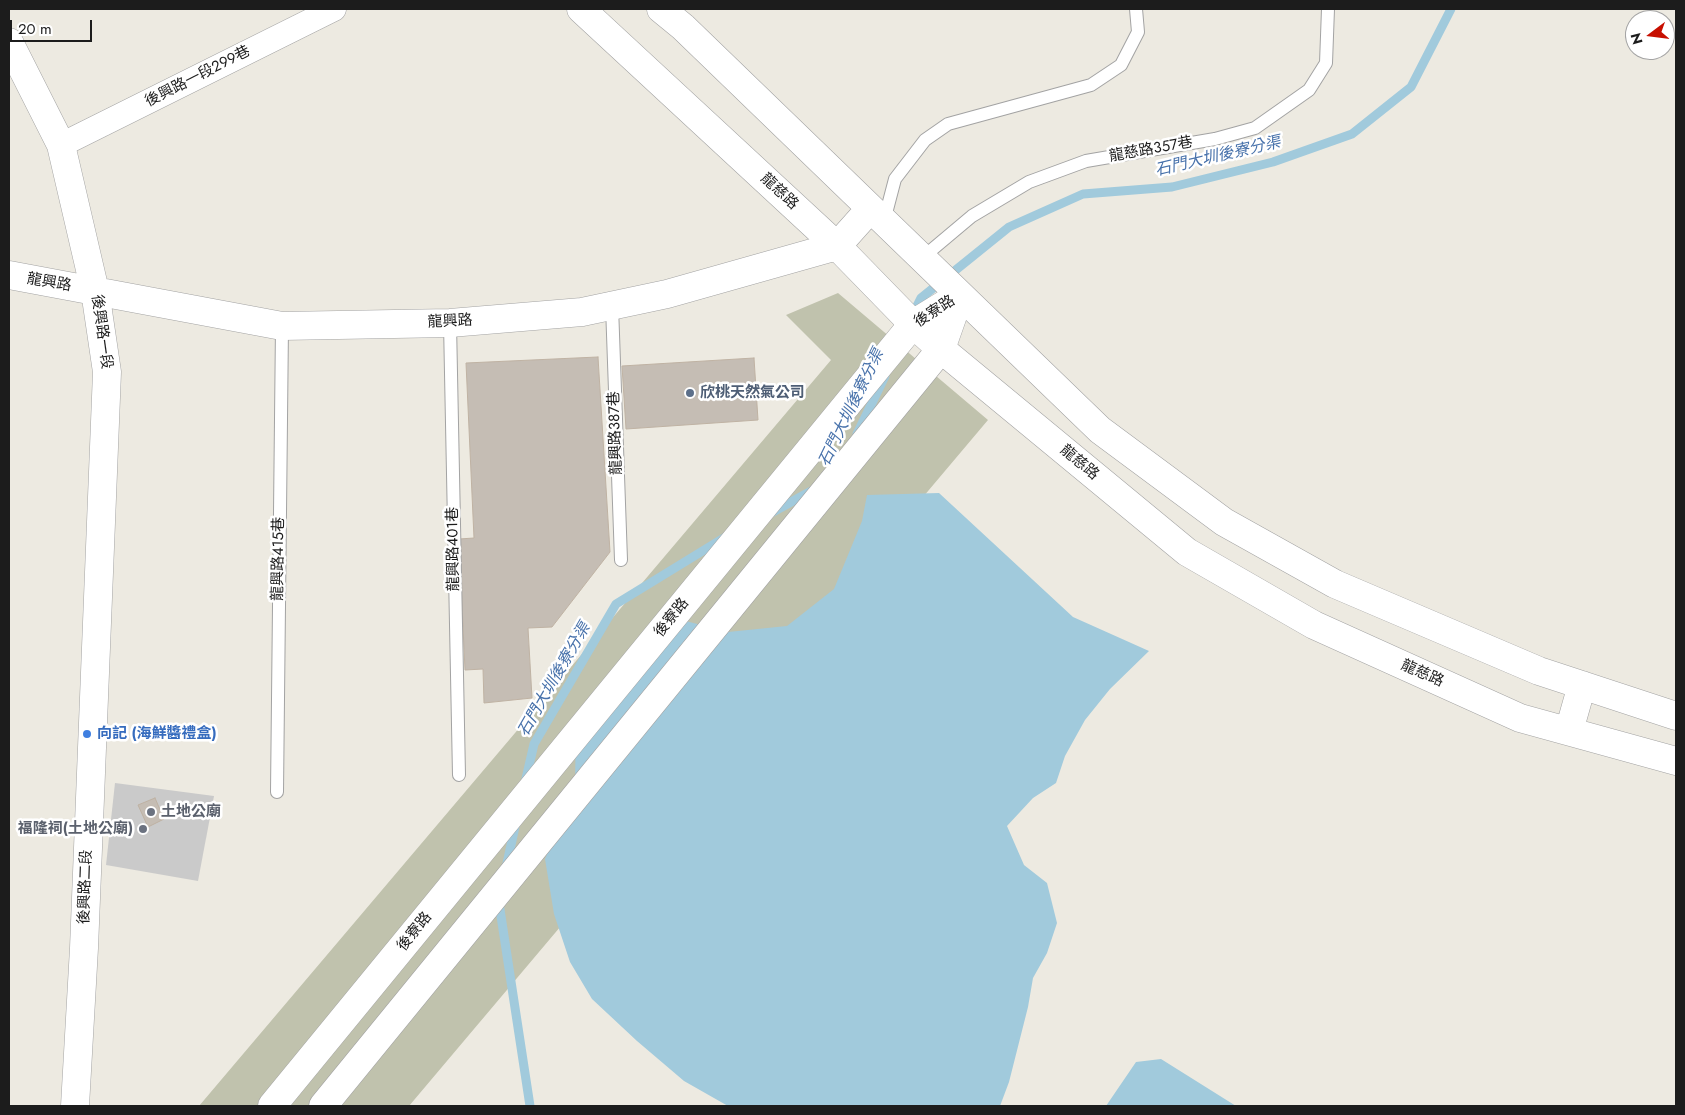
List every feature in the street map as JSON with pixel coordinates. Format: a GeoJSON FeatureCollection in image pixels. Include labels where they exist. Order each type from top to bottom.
{"type":"FeatureCollection","features":[{"type":"Feature","properties":{"kind":"street","name":"後興路一段299巷"},"geometry":{"type":"LineString","coordinates":[[61,145],[334,9]]}},
{"type":"Feature","properties":{"kind":"street","name":"龍慈路"},"geometry":{"type":"LineString","coordinates":[[581,9],[838,246],[913,324],[1187,552],[1314,625],[1520,718],[1676,761]]}},
{"type":"Feature","properties":{"kind":"street"},"geometry":{"type":"LineString","coordinates":[[661,9],[683,27],[1100,430],[1224,522],[1335,584],[1539,671],[1676,716]]}},
{"type":"Feature","properties":{"kind":"street","name":"後興路一段"},"geometry":{"type":"LineString","coordinates":[[9,42],[61,145],[95,291],[107,372],[97,637]]}},
{"type":"Feature","properties":{"kind":"street"},"geometry":{"type":"LineString","coordinates":[[838,246],[877,216]]}},
{"type":"Feature","properties":{"kind":"street","name":"龍興路"},"geometry":{"type":"LineString","coordinates":[[9,275],[282,326],[450,323],[582,312],[667,294],[838,246]]}},
{"type":"Feature","properties":{"kind":"street","name":"後寮路"},"geometry":{"type":"LineString","coordinates":[[272,1106],[913,324],[960,295]]}},
{"type":"Feature","properties":{"kind":"street","name":"後寮路"},"geometry":{"type":"LineString","coordinates":[[323,1106],[941,349],[960,295]]}},
{"type":"Feature","properties":{"kind":"street","name":"後興路二段"},"geometry":{"type":"LineString","coordinates":[[75,1106],[97,637]]}},
{"type":"Feature","properties":{"kind":"street"},"geometry":{"type":"LineString","coordinates":[[1569,731],[1582,685]]}},
{"type":"Feature","properties":{"kind":"lane"},"geometry":{"type":"LineString","coordinates":[[877,216],[895,179],[924,140],[948,124],[1091,85],[1121,64],[1138,32],[1136,9]]}},
{"type":"Feature","properties":{"kind":"lane","name":"龍慈路357巷"},"geometry":{"type":"LineString","coordinates":[[922,258],[972,216],[1028,182],[1086,161],[1215,139],[1255,128],[1309,90],[1326,63],[1328,9]]}},
{"type":"Feature","properties":{"kind":"lane","name":"龍興路387巷"},"geometry":{"type":"LineString","coordinates":[[612,306],[621,560]]}},
{"type":"Feature","properties":{"kind":"lane","name":"龍興路401巷"},"geometry":{"type":"LineString","coordinates":[[450,323],[458,774]]}},
{"type":"Feature","properties":{"kind":"lane","name":"龍興路415巷"},"geometry":{"type":"LineString","coordinates":[[277,792],[282,326]]}},
{"type":"Feature","properties":{"kind":"shaded area"},"geometry":{"type":"Polygon","coordinates":[[[838,293],[988,420],[409,1106],[199,1106],[831,360],[786,315],[838,293]]]}},
{"type":"Feature","properties":{"kind":"shaded area"},"geometry":{"type":"Polygon","coordinates":[[[115,783],[214,796],[198,881],[106,865],[115,783]]]}},
{"type":"Feature","properties":{"kind":"water"},"geometry":{"type":"Polygon","coordinates":[[[939,493],[1073,617],[1149,651],[1110,689],[1085,720],[1065,756],[1056,783],[1033,798],[1007,826],[1024,865],[1047,883],[1057,923],[1047,953],[1033,978],[1028,1007],[1009,1082],[1000,1106],[728,1106],[684,1081],[637,1041],[592,999],[570,962],[554,914],[545,859],[575,786],[576,722],[678,619],[728,632],[787,626],[834,589],[862,521],[867,495],[939,493]]]}},
{"type":"Feature","properties":{"kind":"water"},"geometry":{"type":"Polygon","coordinates":[[[1161,1059],[1236,1106],[1106,1106],[1136,1062],[1161,1059]]]}},
{"type":"Feature","properties":{"kind":"building"},"geometry":{"type":"Polygon","coordinates":[[[598,357],[610,552],[552,627],[528,628],[532,698],[484,703],[483,669],[465,670],[459,539],[474,538],[466,363],[598,357]]]}},
{"type":"Feature","properties":{"kind":"building","name":"欣桃天然氣公司"},"geometry":{"type":"Polygon","coordinates":[[[754,358],[758,420],[626,429],[622,366],[754,358]]]}},
{"type":"Feature","properties":{"kind":"building","name":"土地公廟"},"geometry":{"type":"Polygon","coordinates":[[[155,798],[164,819],[148,827],[138,805],[155,798]]]}},
{"type":"Feature","properties":{"kind":"waterway","name":"石門大圳後寮分渠"},"geometry":{"type":"LineString","coordinates":[[912,316],[921,298],[1009,227],[1083,194],[1172,187],[1273,162],[1352,134],[1411,87],[1451,9]]}},
{"type":"Feature","properties":{"kind":"waterway","name":"石門大圳後寮分渠"},"geometry":{"type":"LineString","coordinates":[[857,434],[885,376]]}},
{"type":"Feature","properties":{"kind":"waterway","name":"石門大圳後寮分渠"},"geometry":{"type":"LineString","coordinates":[[771,513],[815,489]]}},
{"type":"Feature","properties":{"kind":"waterway","name":"石門大圳後寮分渠"},"geometry":{"type":"LineString","coordinates":[[525,783],[534,744],[616,604],[727,536]]}},
{"type":"Feature","properties":{"kind":"waterway","name":"石門大圳後寮分渠"},"geometry":{"type":"LineString","coordinates":[[506,868],[516,822]]}},
{"type":"Feature","properties":{"kind":"waterway","name":"石門大圳後寮分渠"},"geometry":{"type":"LineString","coordinates":[[499,903],[530,1106]]}},
{"type":"Feature","properties":{"kind":"place","name":"欣桃天然氣公司"},"geometry":{"type":"Point","coordinates":[690,393]}},
{"type":"Feature","properties":{"kind":"place","name":"向記 (海鮮醬禮盒)"},"geometry":{"type":"Point","coordinates":[87,734]}},
{"type":"Feature","properties":{"kind":"place","name":"土地公廟"},"geometry":{"type":"Point","coordinates":[151,812]}},
{"type":"Feature","properties":{"kind":"place","name":"福隆祠(土地公廟)"},"geometry":{"type":"Point","coordinates":[143,829]}}]}
